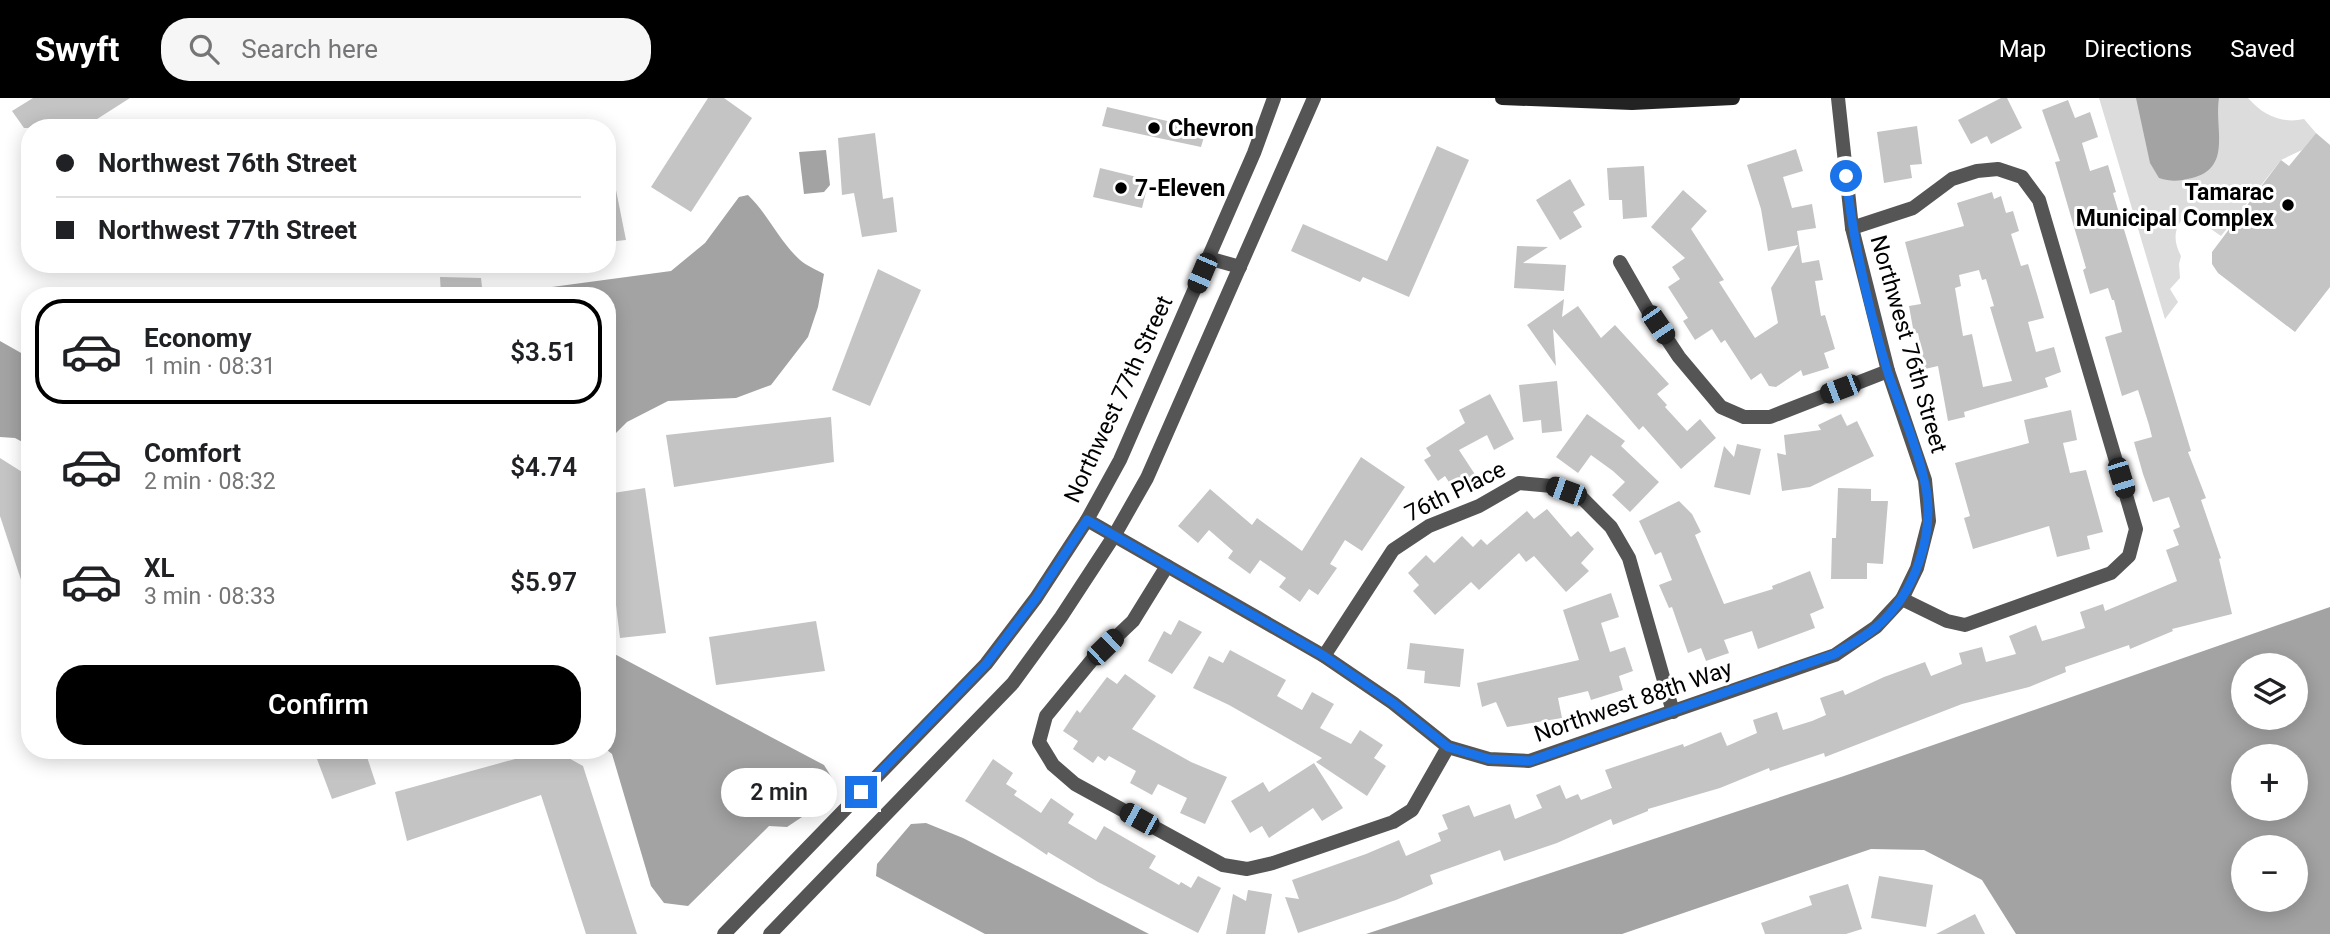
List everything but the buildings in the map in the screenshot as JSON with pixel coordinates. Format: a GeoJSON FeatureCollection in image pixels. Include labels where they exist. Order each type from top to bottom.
{"type":"FeatureCollection","features":[{"type":"Feature","properties":{"kind":"main road"},"geometry":{"type":"LineString","coordinates":[[1502,98],[1632,103],[1733,98]]}},
{"type":"Feature","properties":{"kind":"street","name":"Northwest 77th Street"},"geometry":{"type":"LineString","coordinates":[[724,934],[986,664],[1036,598],[1087,520],[1120,460],[1254,153],[1274,98]]}},
{"type":"Feature","properties":{"kind":"street"},"geometry":{"type":"LineString","coordinates":[[770,934],[1013,683],[1114,537],[1147,478],[1314,98]]}},
{"type":"Feature","properties":{"kind":"street","name":"Northwest 76th Street"},"geometry":{"type":"LineString","coordinates":[[1838,98],[1852,228],[1888,371],[1925,480],[1929,521],[1917,568],[1902,599]]}},
{"type":"Feature","properties":{"kind":"street"},"geometry":{"type":"LineString","coordinates":[[1852,228],[1913,208],[1952,179],[1977,170],[1998,169],[2022,177],[2039,200],[2136,529],[2129,556],[2111,573],[1965,625],[1947,621],[1902,599]]}},
{"type":"Feature","properties":{"kind":"street"},"geometry":{"type":"LineString","coordinates":[[1208,258],[1240,267]]}},
{"type":"Feature","properties":{"kind":"street"},"geometry":{"type":"LineString","coordinates":[[1620,262],[1679,357],[1721,407],[1744,417],[1770,417],[1888,371]]}},
{"type":"Feature","properties":{"kind":"street","name":"76th Place"},"geometry":{"type":"LineString","coordinates":[[1324,656],[1393,550],[1429,526],[1479,506],[1519,483],[1552,486],[1581,496],[1611,527],[1629,558],[1673,712]]}},
{"type":"Feature","properties":{"kind":"street","name":"Northwest 88th Way"},"geometry":{"type":"LineString","coordinates":[[1087,520],[1324,656],[1393,703],[1448,747],[1489,759],[1530,761],[1835,654],[1876,628],[1902,599]]}},
{"type":"Feature","properties":{"kind":"street"},"geometry":{"type":"LineString","coordinates":[[1167,566],[1133,621],[1092,660],[1046,716],[1039,743],[1052,765],[1075,784],[1223,864],[1247,869],[1273,863],[1393,822],[1412,810],[1448,747]]}},
{"type":"Feature","properties":{"kind":"shaded area"},"geometry":{"type":"Polygon","coordinates":[[[2099,98],[2248,98],[2273,117],[2304,119],[2316,133],[2302,150],[2281,160],[2221,236],[2188,213],[2183,218],[2176,233],[2176,244],[2181,256],[2180,278],[2170,289],[2178,302],[2165,319],[2099,98]]]}},
{"type":"Feature","properties":{"kind":"shaded area"},"geometry":{"type":"Polygon","coordinates":[[[2136,98],[2219,98],[2219,146],[2213,166],[2205,173],[2192,178],[2176,181],[2159,178],[2150,163],[2136,98]]]}},
{"type":"Feature","properties":{"kind":"shaded area"},"geometry":{"type":"Polygon","coordinates":[[[826,150],[830,185],[824,192],[804,194],[799,152],[826,150]]]}},
{"type":"Feature","properties":{"kind":"shaded area"},"geometry":{"type":"Polygon","coordinates":[[[748,195],[793,253],[824,274],[818,307],[808,337],[771,385],[736,398],[668,401],[627,422],[616,433],[616,287],[552,287],[671,271],[705,243],[739,197],[748,195]]]}},
{"type":"Feature","properties":{"kind":"shaded area"},"geometry":{"type":"Polygon","coordinates":[[[0,341],[21,353],[21,441],[0,437],[0,341]]]}},
{"type":"Feature","properties":{"kind":"shaded area"},"geometry":{"type":"Polygon","coordinates":[[[2330,607],[2330,934],[2016,934],[1982,880],[1924,850],[1871,849],[1622,934],[1366,934],[1844,776],[2330,607]]]}},
{"type":"Feature","properties":{"kind":"shaded area"},"geometry":{"type":"Polygon","coordinates":[[[616,655],[824,765],[834,781],[805,815],[787,827],[769,826],[688,906],[664,903],[651,886],[613,759],[616,759],[616,655]]]}},
{"type":"Feature","properties":{"kind":"shaded area"},"geometry":{"type":"Polygon","coordinates":[[[926,823],[963,838],[1149,934],[985,934],[876,876],[877,864],[911,824],[926,823]]]}},
{"type":"Feature","properties":{"kind":"place","name":"Chevron"},"geometry":{"type":"Point","coordinates":[1154,128]}},
{"type":"Feature","properties":{"kind":"place","name":"7-Eleven"},"geometry":{"type":"Point","coordinates":[1121,188]}},
{"type":"Feature","properties":{"kind":"place","name":"Tamarac Municipal Complex"},"geometry":{"type":"Point","coordinates":[2288,205]}},
{"type":"Feature","properties":{"kind":"route"},"geometry":{"type":"LineString","coordinates":[[861,792],[986,664],[1036,598],[1087,520],[1324,656],[1393,703],[1448,747],[1489,759],[1530,761],[1835,654],[1876,628],[1902,599],[1917,568],[1929,521],[1925,480],[1888,371],[1852,228],[1846,176]]}}]}
